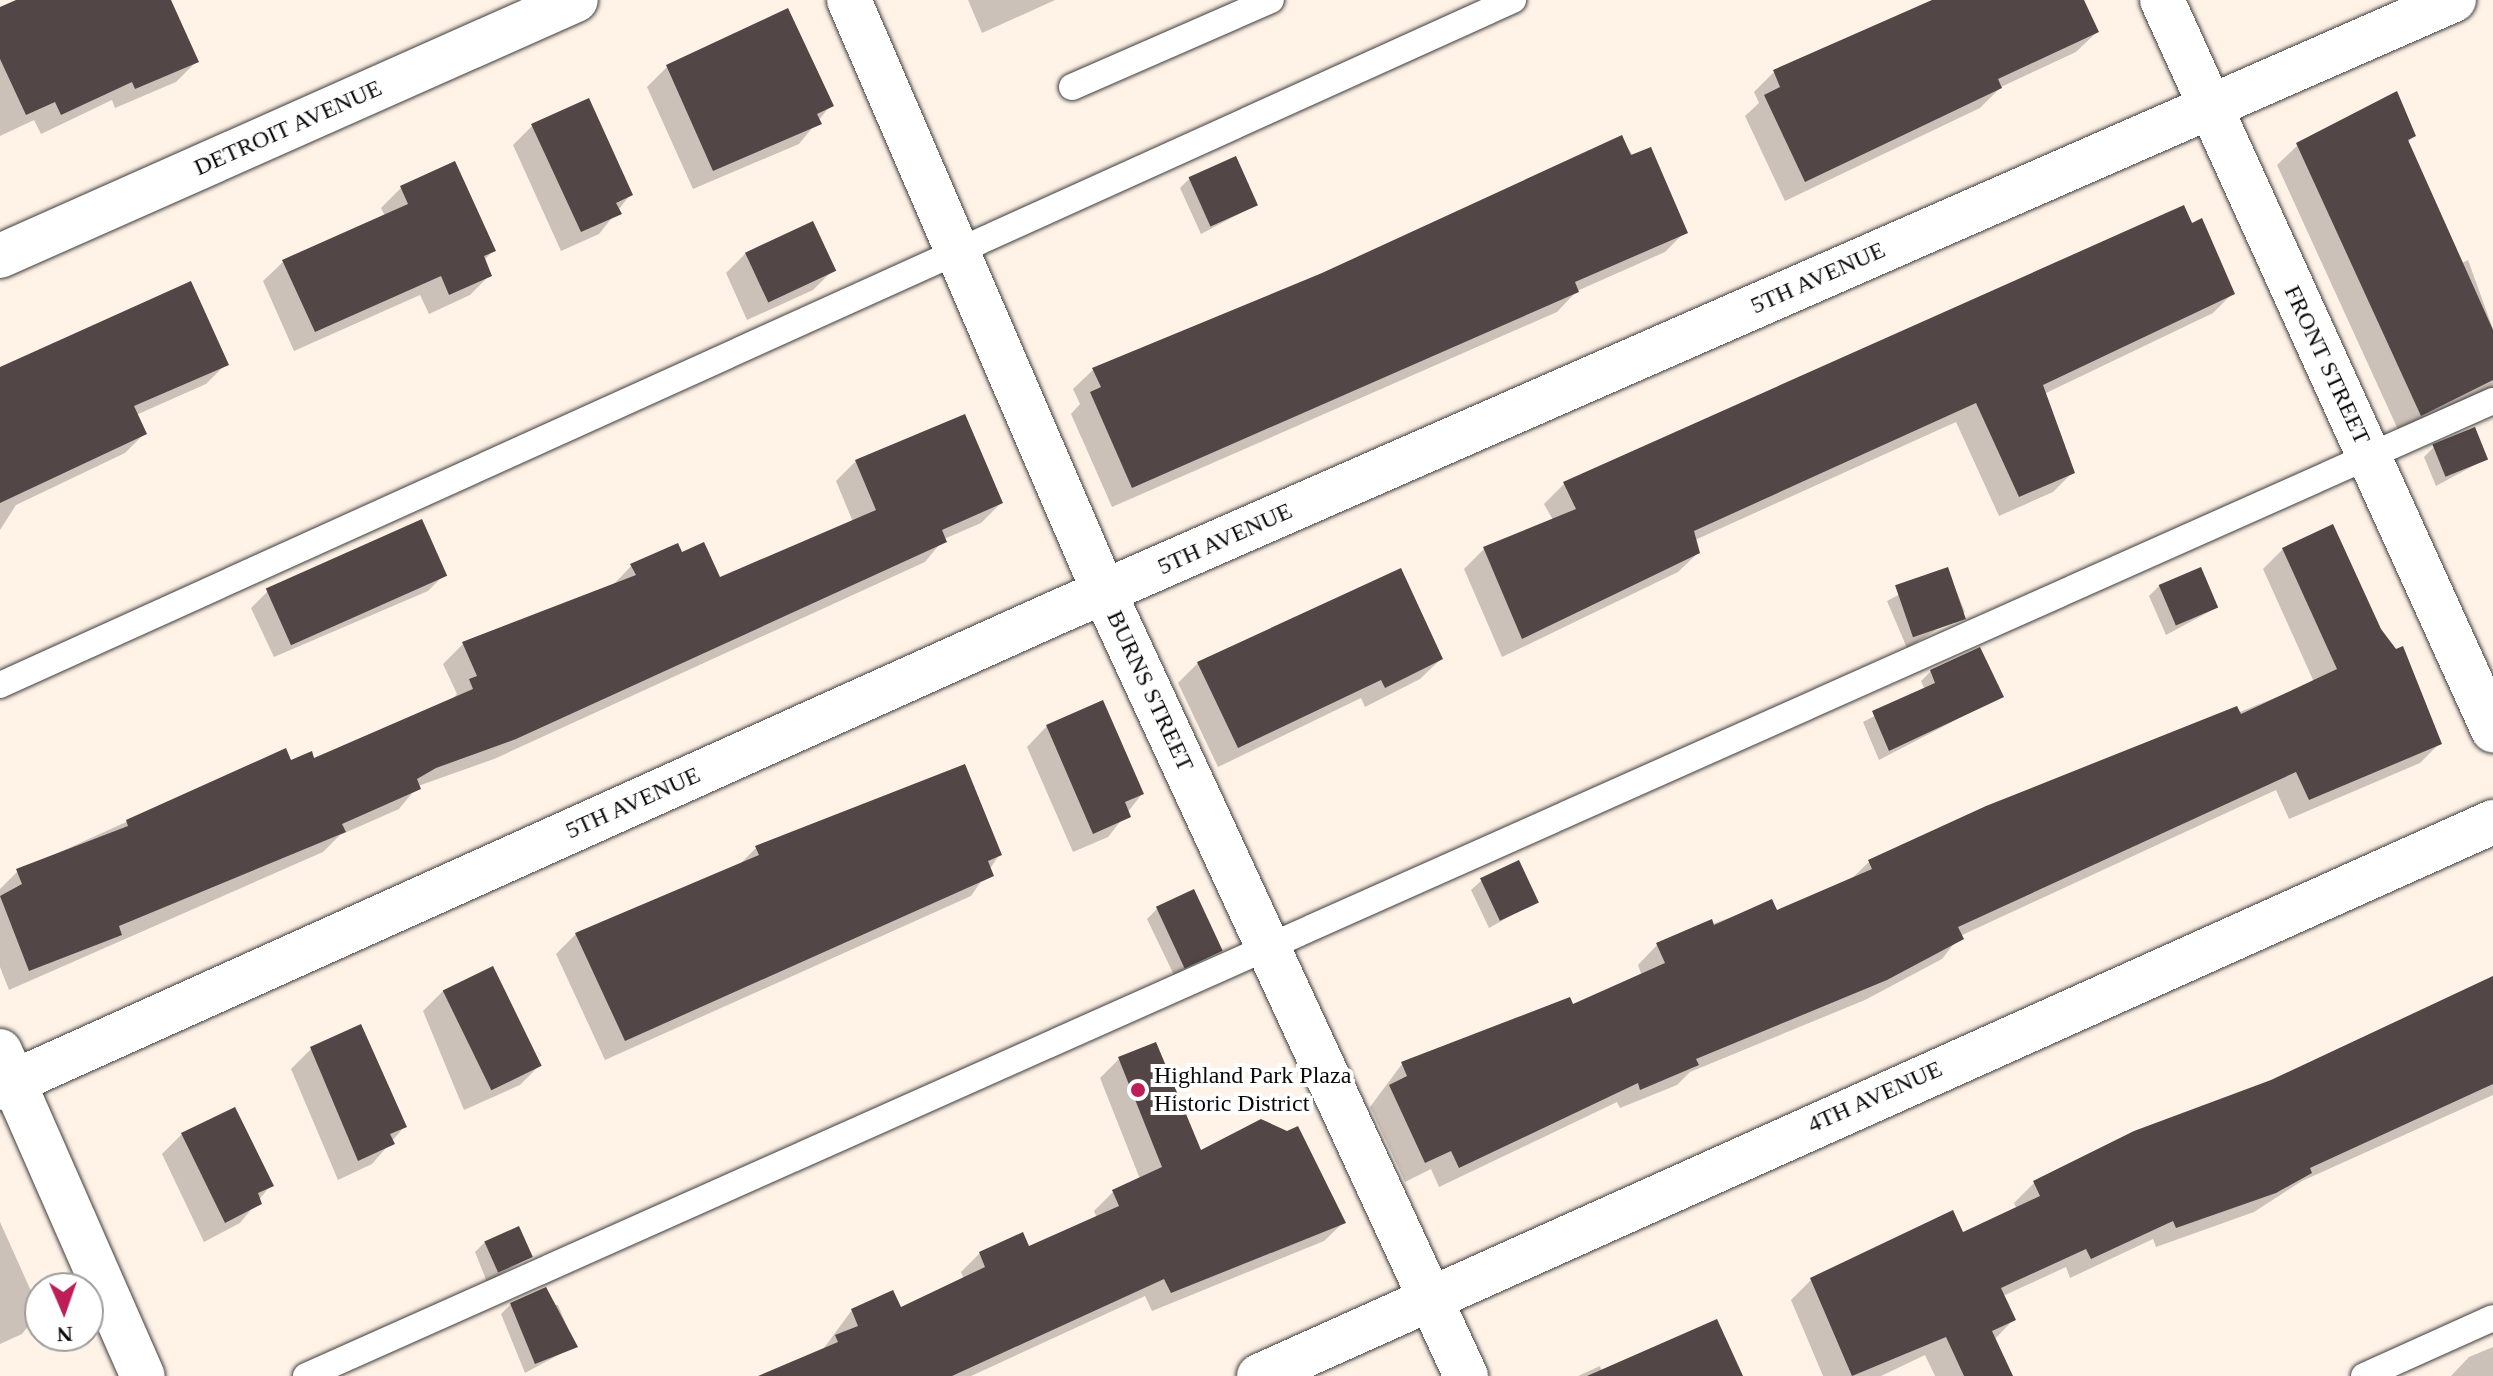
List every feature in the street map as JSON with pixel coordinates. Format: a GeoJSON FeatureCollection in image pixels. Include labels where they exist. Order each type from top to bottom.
{"type":"FeatureCollection","features":[{"type":"Feature","properties":{"kind":"street","name":"DETROIT AVENUE"},"geometry":{"type":"LineString","coordinates":[[0,256],[576,0]]}},
{"type":"Feature","properties":{"kind":"street","name":"BURNS STREET"},"geometry":{"type":"LineString","coordinates":[[849,0],[1104,592],[1466,1376]]}},
{"type":"Feature","properties":{"kind":"street","name":"FRONT STREET"},"geometry":{"type":"LineString","coordinates":[[2162,0],[2493,730]]}},
{"type":"Feature","properties":{"kind":"street","name":"5TH AVENUE"},"geometry":{"type":"LineString","coordinates":[[4,1074],[2454,0]]}},
{"type":"Feature","properties":{"kind":"street","name":"4TH AVENUE"},"geometry":{"type":"LineString","coordinates":[[1259,1376],[1428,1297],[2493,822]]}},
{"type":"Feature","properties":{"kind":"street"},"geometry":{"type":"LineString","coordinates":[[4,1074],[143,1376]]}},
{"type":"Feature","properties":{"kind":"lane"},"geometry":{"type":"LineString","coordinates":[[1072,87],[1271,0]]}},
{"type":"Feature","properties":{"kind":"lane"},"geometry":{"type":"LineString","coordinates":[[0,685],[1513,0]]}},
{"type":"Feature","properties":{"kind":"lane"},"geometry":{"type":"LineString","coordinates":[[306,1376],[2493,401]]}},
{"type":"Feature","properties":{"kind":"lane"},"geometry":{"type":"LineString","coordinates":[[2364,1376],[2493,1318]]}},
{"type":"Feature","properties":{"kind":"building"},"geometry":{"type":"Polygon","coordinates":[[[16,0],[171,0],[199,62],[135,89],[132,82],[61,115],[55,102],[26,115],[0,59],[0,7],[16,0]]]}},
{"type":"Feature","properties":{"kind":"building"},"geometry":{"type":"Polygon","coordinates":[[[1932,0],[2084,0],[2099,32],[1998,79],[2002,88],[1805,182],[1764,95],[1780,87],[1773,70],[1932,0]]]}},
{"type":"Feature","properties":{"kind":"building"},"geometry":{"type":"Polygon","coordinates":[[[788,8],[834,106],[817,114],[822,124],[713,171],[666,65],[788,8]]]}},
{"type":"Feature","properties":{"kind":"building"},"geometry":{"type":"Polygon","coordinates":[[[2397,91],[2416,136],[2408,140],[2493,330],[2493,380],[2421,416],[2296,143],[2397,91]]]}},
{"type":"Feature","properties":{"kind":"building"},"geometry":{"type":"Polygon","coordinates":[[[589,98],[633,195],[616,203],[622,214],[581,232],[531,124],[589,98]]]}},
{"type":"Feature","properties":{"kind":"building"},"geometry":{"type":"Polygon","coordinates":[[[1622,135],[1631,155],[1651,147],[1688,233],[1575,282],[1579,292],[1132,488],[1090,392],[1101,387],[1092,368],[1322,273],[1622,135]]]}},
{"type":"Feature","properties":{"kind":"building"},"geometry":{"type":"Polygon","coordinates":[[[1236,156],[1258,205],[1210,226],[1188,177],[1236,156]]]}},
{"type":"Feature","properties":{"kind":"building"},"geometry":{"type":"Polygon","coordinates":[[[455,161],[496,251],[484,256],[492,276],[449,295],[441,276],[315,332],[282,260],[408,204],[400,186],[455,161]]]}},
{"type":"Feature","properties":{"kind":"building"},"geometry":{"type":"Polygon","coordinates":[[[2184,205],[2192,223],[2202,218],[2235,294],[2043,385],[2075,473],[2019,497],[1976,403],[1694,531],[1700,553],[1522,639],[1483,547],[1576,509],[1563,482],[2184,205]]]}},
{"type":"Feature","properties":{"kind":"building"},"geometry":{"type":"Polygon","coordinates":[[[813,221],[836,271],[768,303],[745,253],[813,221]]]}},
{"type":"Feature","properties":{"kind":"building"},"geometry":{"type":"Polygon","coordinates":[[[191,281],[229,365],[134,406],[147,434],[0,503],[0,367],[191,281]]]}},
{"type":"Feature","properties":{"kind":"building"},"geometry":{"type":"Polygon","coordinates":[[[965,414],[1003,503],[942,530],[947,542],[516,739],[436,768],[417,779],[421,789],[342,824],[346,832],[119,926],[122,935],[29,971],[0,896],[22,884],[16,869],[128,826],[126,820],[286,748],[291,760],[312,751],[314,758],[473,689],[469,679],[477,676],[462,642],[636,575],[630,564],[678,543],[682,552],[704,542],[720,577],[876,510],[855,460],[965,414]]]}},
{"type":"Feature","properties":{"kind":"building"},"geometry":{"type":"Polygon","coordinates":[[[2475,427],[2488,459],[2445,477],[2432,444],[2475,427]]]}},
{"type":"Feature","properties":{"kind":"building"},"geometry":{"type":"Polygon","coordinates":[[[422,519],[447,576],[291,645],[266,589],[422,519]]]}},
{"type":"Feature","properties":{"kind":"building"},"geometry":{"type":"Polygon","coordinates":[[[2333,524],[2381,629],[2396,649],[2403,646],[2442,744],[2309,800],[2296,772],[1958,927],[1964,939],[1887,980],[1696,1059],[1699,1065],[1640,1090],[1638,1083],[1459,1168],[1451,1151],[1425,1163],[1389,1085],[1407,1076],[1401,1062],[1570,997],[1573,1004],[1665,963],[1656,943],[1712,919],[1714,925],[1772,899],[1777,910],[1872,869],[1868,860],[1986,806],[2237,706],[2241,714],[2337,669],[2282,548],[2333,524]]]}},
{"type":"Feature","properties":{"kind":"building"},"geometry":{"type":"Polygon","coordinates":[[[1948,567],[1966,619],[1913,637],[1895,585],[1948,567]]]}},
{"type":"Feature","properties":{"kind":"building"},"geometry":{"type":"Polygon","coordinates":[[[2201,567],[2218,608],[2176,625],[2159,585],[2201,567]]]}},
{"type":"Feature","properties":{"kind":"building"},"geometry":{"type":"Polygon","coordinates":[[[1401,568],[1443,659],[1385,688],[1381,680],[1238,748],[1197,662],[1401,568]]]}},
{"type":"Feature","properties":{"kind":"building"},"geometry":{"type":"Polygon","coordinates":[[[1980,647],[2004,697],[1889,751],[1872,711],[1935,683],[1930,670],[1980,647]]]}},
{"type":"Feature","properties":{"kind":"building"},"geometry":{"type":"Polygon","coordinates":[[[1103,700],[1144,794],[1125,802],[1131,817],[1093,834],[1046,725],[1103,700]]]}},
{"type":"Feature","properties":{"kind":"building"},"geometry":{"type":"Polygon","coordinates":[[[965,764],[1002,855],[988,861],[994,876],[625,1041],[575,933],[759,855],[755,846],[965,764]]]}},
{"type":"Feature","properties":{"kind":"building"},"geometry":{"type":"Polygon","coordinates":[[[1519,860],[1539,903],[1500,921],[1480,878],[1519,860]]]}},
{"type":"Feature","properties":{"kind":"building"},"geometry":{"type":"Polygon","coordinates":[[[1194,889],[1223,951],[1185,968],[1156,907],[1194,889]]]}},
{"type":"Feature","properties":{"kind":"building"},"geometry":{"type":"Polygon","coordinates":[[[493,966],[542,1066],[491,1090],[443,991],[493,966]]]}},
{"type":"Feature","properties":{"kind":"building"},"geometry":{"type":"Polygon","coordinates":[[[2493,976],[2493,1084],[2310,1168],[2312,1173],[2276,1193],[2176,1228],[2173,1221],[2091,1259],[2086,1249],[2001,1288],[2016,1320],[1992,1331],[2013,1376],[1964,1376],[1946,1337],[1852,1376],[1810,1278],[1953,1210],[1963,1232],[2040,1196],[2033,1181],[2134,1131],[2271,1080],[2493,976]]]}},
{"type":"Feature","properties":{"kind":"building"},"geometry":{"type":"Polygon","coordinates":[[[361,1024],[407,1127],[390,1134],[395,1144],[358,1161],[310,1047],[361,1024]]]}},
{"type":"Feature","properties":{"kind":"building"},"geometry":{"type":"Polygon","coordinates":[[[1156,1042],[1201,1150],[1261,1119],[1287,1131],[1298,1126],[1346,1223],[1171,1293],[1164,1279],[952,1376],[758,1376],[838,1342],[835,1335],[858,1326],[851,1309],[893,1290],[901,1307],[985,1267],[979,1252],[1023,1232],[1029,1246],[1119,1206],[1112,1190],[1162,1167],[1118,1057],[1156,1042]]]}},
{"type":"Feature","properties":{"kind":"building"},"geometry":{"type":"Polygon","coordinates":[[[235,1107],[274,1186],[258,1193],[262,1204],[225,1223],[181,1133],[235,1107]]]}},
{"type":"Feature","properties":{"kind":"building"},"geometry":{"type":"Polygon","coordinates":[[[519,1226],[533,1257],[498,1273],[484,1241],[519,1226]]]}},
{"type":"Feature","properties":{"kind":"building"},"geometry":{"type":"Polygon","coordinates":[[[546,1287],[578,1347],[535,1364],[510,1303],[546,1287]]]}},
{"type":"Feature","properties":{"kind":"building"},"geometry":{"type":"Polygon","coordinates":[[[1717,1319],[1743,1376],[1587,1376],[1717,1319]]]}},
{"type":"Feature","properties":{"kind":"place","name":"Highland Park Plaza Historic District"},"geometry":{"type":"Point","coordinates":[1138,1090]}}]}
